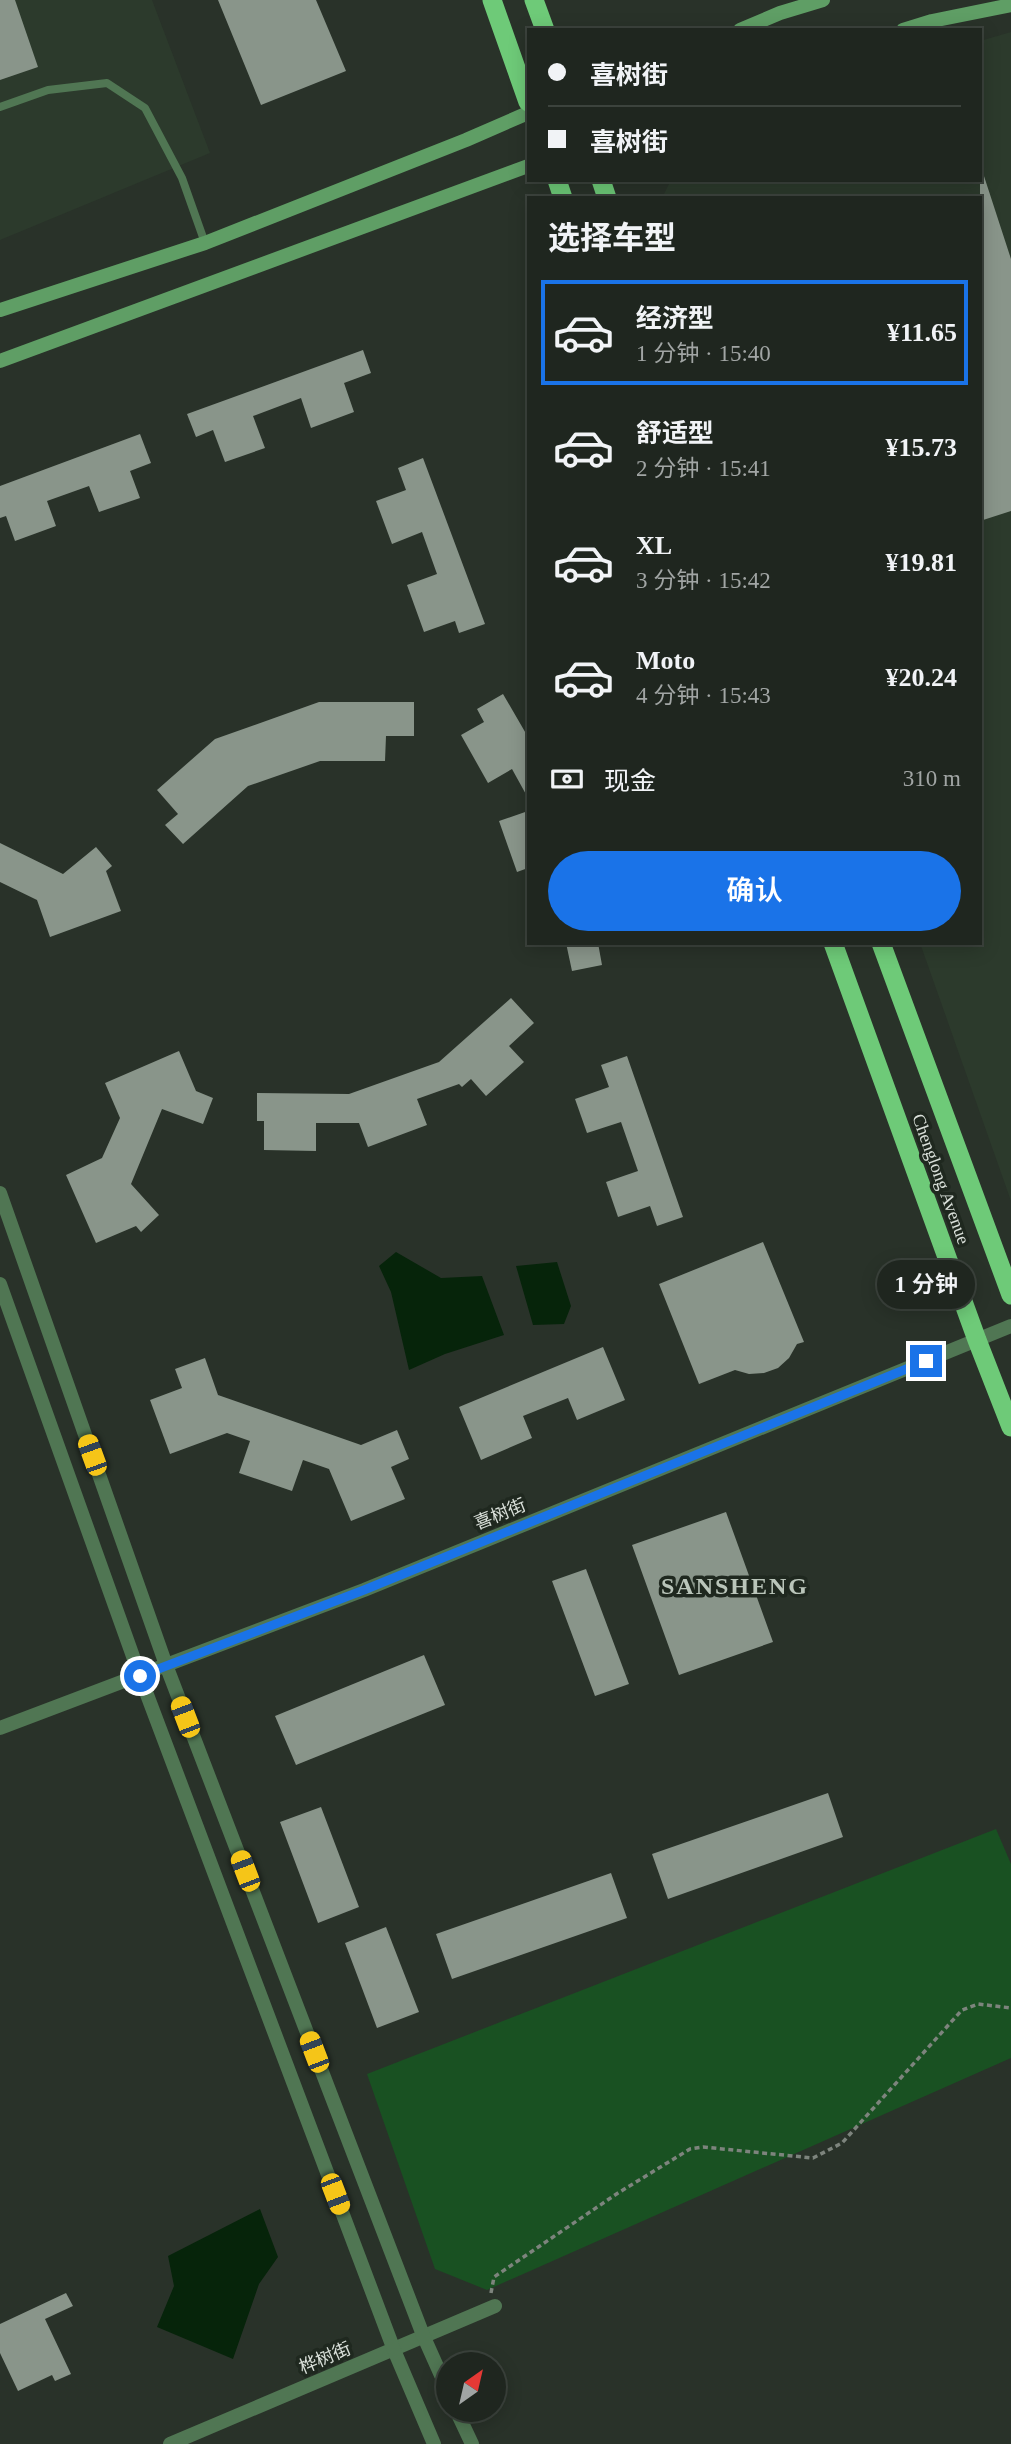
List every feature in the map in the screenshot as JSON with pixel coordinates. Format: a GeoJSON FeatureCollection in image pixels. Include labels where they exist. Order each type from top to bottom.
{"type":"FeatureCollection","features":[{"type":"Feature","properties":{"kind":"highway"},"geometry":{"type":"LineString","coordinates":[[492,0],[527,99]]}},
{"type":"Feature","properties":{"kind":"highway"},"geometry":{"type":"LineString","coordinates":[[534,0],[544,28]]}},
{"type":"Feature","properties":{"kind":"highway","name":"Chenglong Avenue"},"geometry":{"type":"LineString","coordinates":[[834,945],[976,1340],[1011,1427]]}},
{"type":"Feature","properties":{"kind":"highway","name":"Chenglong Avenue"},"geometry":{"type":"LineString","coordinates":[[882,945],[1011,1295]]}},
{"type":"Feature","properties":{"kind":"main road"},"geometry":{"type":"LineString","coordinates":[[745,28],[780,13],[823,0]]}},
{"type":"Feature","properties":{"kind":"main road"},"geometry":{"type":"LineString","coordinates":[[909,28],[1011,5]]}},
{"type":"Feature","properties":{"kind":"main road"},"geometry":{"type":"LineString","coordinates":[[0,310],[205,243],[527,113]]}},
{"type":"Feature","properties":{"kind":"main road"},"geometry":{"type":"LineString","coordinates":[[0,361],[527,166]]}},
{"type":"Feature","properties":{"kind":"street"},"geometry":{"type":"LineString","coordinates":[[0,1193],[166,1665],[436,2364]]}},
{"type":"Feature","properties":{"kind":"street"},"geometry":{"type":"LineString","coordinates":[[0,1284],[140,1676],[394,2350],[434,2444]]}},
{"type":"Feature","properties":{"kind":"street","name":"喜树街"},"geometry":{"type":"LineString","coordinates":[[0,1728],[377,1585],[1011,1326]]}},
{"type":"Feature","properties":{"kind":"street","name":"桦树街"},"geometry":{"type":"LineString","coordinates":[[170,2444],[492,2308]]}},
{"type":"Feature","properties":{"kind":"street"},"geometry":{"type":"LineString","coordinates":[[461,2422],[471,2444]]}},
{"type":"Feature","properties":{"kind":"lane"},"geometry":{"type":"LineString","coordinates":[[0,107],[48,90],[107,83],[145,108],[182,178],[205,243]]}},
{"type":"Feature","properties":{"kind":"path"},"geometry":{"type":"LineString","coordinates":[[492,2308],[495,2277],[618,2193],[690,2149],[702,2147],[813,2158],[842,2143],[962,2010],[978,2004],[1011,2008]]}},
{"type":"Feature","properties":{"kind":"shaded area"},"geometry":{"type":"Polygon","coordinates":[[[0,0],[152,0],[210,153],[0,240],[0,0]]]}},
{"type":"Feature","properties":{"kind":"shaded area"},"geometry":{"type":"Polygon","coordinates":[[[1011,32],[1011,1201],[921,945],[982,945],[982,196],[663,196],[670,182],[982,182],[982,40],[1011,32]]]}},
{"type":"Feature","properties":{"kind":"shaded area"},"geometry":{"type":"Polygon","coordinates":[[[396,1252],[441,1278],[482,1276],[504,1335],[445,1354],[409,1370],[391,1292],[379,1266],[396,1252]]]}},
{"type":"Feature","properties":{"kind":"shaded area"},"geometry":{"type":"Polygon","coordinates":[[[557,1262],[571,1306],[564,1324],[533,1325],[516,1266],[557,1262]]]}},
{"type":"Feature","properties":{"kind":"shaded area"},"geometry":{"type":"Polygon","coordinates":[[[260,2209],[278,2257],[259,2284],[233,2359],[157,2327],[174,2286],[168,2256],[260,2209]]]}},
{"type":"Feature","properties":{"kind":"green space"},"geometry":{"type":"Polygon","coordinates":[[[996,1829],[1011,1864],[1011,2058],[487,2290],[435,2269],[367,2074],[996,1829]]]}},
{"type":"Feature","properties":{"kind":"building"},"geometry":{"type":"Polygon","coordinates":[[[0,0],[15,0],[38,67],[0,80],[0,0]]]}},
{"type":"Feature","properties":{"kind":"building"},"geometry":{"type":"Polygon","coordinates":[[[218,0],[316,0],[346,71],[261,105],[218,0]]]}},
{"type":"Feature","properties":{"kind":"building"},"geometry":{"type":"Polygon","coordinates":[[[983,173],[1011,259],[1011,511],[982,520],[982,196],[983,173]]]}},
{"type":"Feature","properties":{"kind":"building"},"geometry":{"type":"Polygon","coordinates":[[[363,350],[371,373],[344,383],[354,412],[311,428],[301,398],[253,416],[265,448],[225,462],[213,430],[196,437],[187,414],[363,350]]]}},
{"type":"Feature","properties":{"kind":"building"},"geometry":{"type":"Polygon","coordinates":[[[140,434],[151,463],[130,471],[140,498],[99,512],[89,486],[47,501],[56,526],[15,541],[6,516],[0,518],[0,486],[140,434]]]}},
{"type":"Feature","properties":{"kind":"building"},"geometry":{"type":"Polygon","coordinates":[[[423,458],[485,624],[459,633],[455,621],[424,632],[407,585],[437,574],[422,532],[392,544],[376,501],[406,490],[398,468],[423,458]]]}},
{"type":"Feature","properties":{"kind":"building"},"geometry":{"type":"Polygon","coordinates":[[[503,694],[527,735],[527,796],[512,769],[488,783],[461,735],[484,722],[477,709],[503,694]]]}},
{"type":"Feature","properties":{"kind":"building"},"geometry":{"type":"Polygon","coordinates":[[[319,702],[414,702],[414,736],[386,736],[385,761],[320,761],[248,786],[183,844],[165,825],[178,814],[157,790],[215,739],[319,702]]]}},
{"type":"Feature","properties":{"kind":"building"},"geometry":{"type":"Polygon","coordinates":[[[527,811],[527,868],[517,872],[499,821],[527,811]]]}},
{"type":"Feature","properties":{"kind":"building"},"geometry":{"type":"Polygon","coordinates":[[[0,843],[63,874],[96,847],[112,866],[106,871],[121,911],[50,937],[37,900],[0,882],[0,843]]]}},
{"type":"Feature","properties":{"kind":"building"},"geometry":{"type":"Polygon","coordinates":[[[566,945],[598,945],[602,965],[572,971],[566,945]]]}},
{"type":"Feature","properties":{"kind":"building"},"geometry":{"type":"Polygon","coordinates":[[[511,998],[534,1023],[509,1046],[524,1062],[486,1096],[471,1079],[462,1087],[459,1084],[417,1099],[427,1125],[368,1147],[359,1123],[316,1123],[316,1151],[264,1150],[264,1121],[257,1121],[257,1093],[349,1094],[439,1062],[511,998]]]}},
{"type":"Feature","properties":{"kind":"building"},"geometry":{"type":"Polygon","coordinates":[[[179,1051],[196,1091],[213,1098],[203,1124],[162,1109],[131,1184],[159,1215],[141,1232],[136,1226],[96,1243],[66,1175],[102,1158],[120,1118],[105,1083],[179,1051]]]}},
{"type":"Feature","properties":{"kind":"building"},"geometry":{"type":"Polygon","coordinates":[[[627,1056],[683,1217],[657,1226],[650,1206],[618,1217],[606,1182],[638,1171],[621,1122],[587,1133],[575,1099],[609,1087],[601,1065],[627,1056]]]}},
{"type":"Feature","properties":{"kind":"building"},"geometry":{"type":"Polygon","coordinates":[[[763,1242],[804,1342],[797,1344],[789,1358],[778,1368],[749,1374],[735,1370],[699,1384],[659,1284],[763,1242]]]}},
{"type":"Feature","properties":{"kind":"building"},"geometry":{"type":"Polygon","coordinates":[[[603,1347],[625,1400],[577,1420],[568,1398],[523,1416],[532,1438],[481,1460],[459,1407],[603,1347]]]}},
{"type":"Feature","properties":{"kind":"building"},"geometry":{"type":"Polygon","coordinates":[[[205,1358],[218,1395],[361,1445],[397,1430],[409,1459],[391,1467],[405,1499],[351,1521],[329,1469],[303,1460],[292,1491],[239,1473],[250,1441],[227,1433],[170,1454],[150,1400],[182,1388],[175,1369],[205,1358]]]}},
{"type":"Feature","properties":{"kind":"building"},"geometry":{"type":"Polygon","coordinates":[[[726,1512],[773,1642],[679,1675],[632,1545],[726,1512]]]}},
{"type":"Feature","properties":{"kind":"building"},"geometry":{"type":"Polygon","coordinates":[[[586,1569],[629,1684],[595,1696],[552,1581],[586,1569]]]}},
{"type":"Feature","properties":{"kind":"building"},"geometry":{"type":"Polygon","coordinates":[[[424,1655],[445,1705],[296,1765],[275,1716],[424,1655]]]}},
{"type":"Feature","properties":{"kind":"building"},"geometry":{"type":"Polygon","coordinates":[[[828,1793],[843,1837],[668,1899],[652,1854],[828,1793]]]}},
{"type":"Feature","properties":{"kind":"building"},"geometry":{"type":"Polygon","coordinates":[[[321,1807],[359,1907],[318,1923],[280,1822],[321,1807]]]}},
{"type":"Feature","properties":{"kind":"building"},"geometry":{"type":"Polygon","coordinates":[[[611,1873],[627,1918],[452,1979],[436,1934],[611,1873]]]}},
{"type":"Feature","properties":{"kind":"building"},"geometry":{"type":"Polygon","coordinates":[[[386,1927],[419,2012],[377,2028],[345,1943],[386,1927]]]}},
{"type":"Feature","properties":{"kind":"building"},"geometry":{"type":"Polygon","coordinates":[[[66,2293],[73,2306],[45,2319],[71,2374],[55,2381],[52,2375],[18,2391],[0,2353],[0,2324],[66,2293]]]}},
{"type":"Feature","properties":{"kind":"district","name":"SANSHENG"},"geometry":{"type":"Point","coordinates":[735,1586]}},
{"type":"Feature","properties":{"kind":"route"},"geometry":{"type":"LineString","coordinates":[[140,1676],[364,1590],[926,1361]]}}]}
